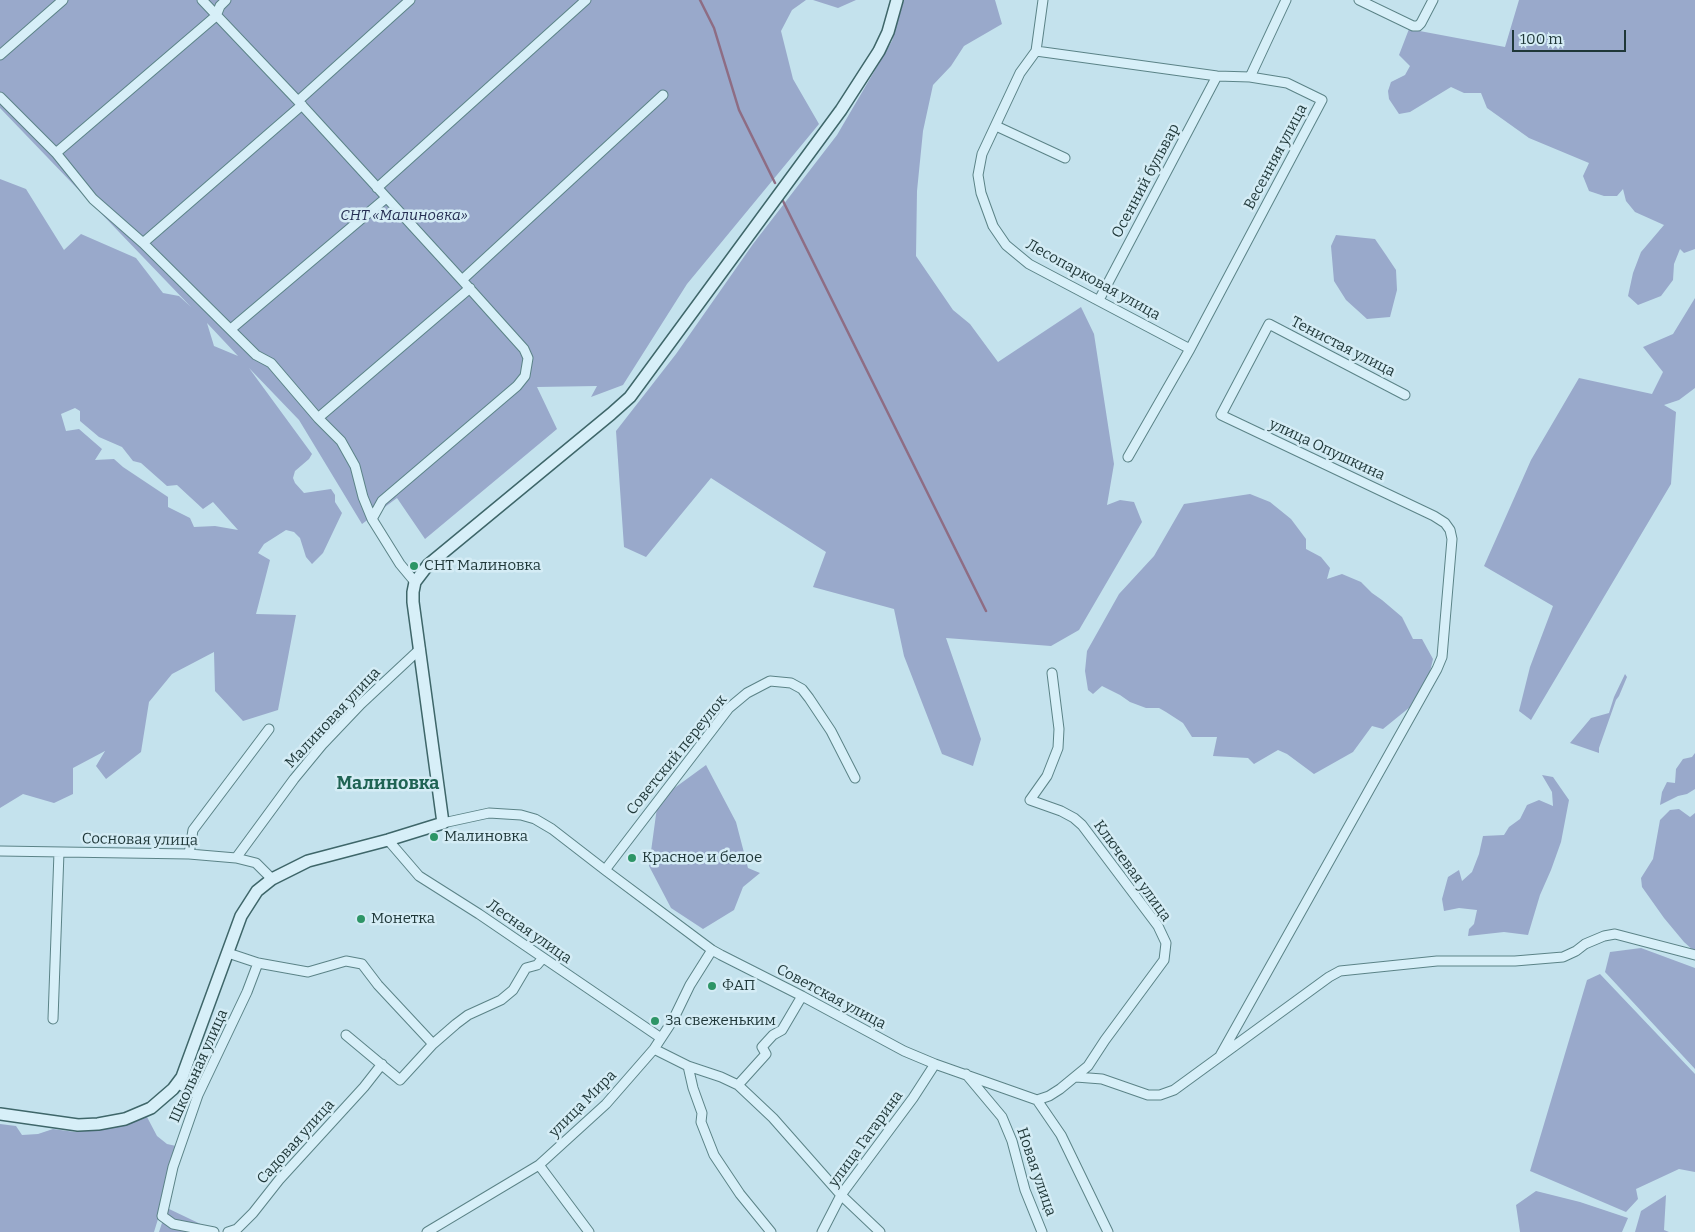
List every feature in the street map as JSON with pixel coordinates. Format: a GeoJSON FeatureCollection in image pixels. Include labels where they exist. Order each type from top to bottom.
{"type":"FeatureCollection","features":[{"type":"Feature","properties":{"kind":"street"},"geometry":{"type":"LineString","coordinates":[[0,55],[63,0]]}},
{"type":"Feature","properties":{"kind":"street"},"geometry":{"type":"LineString","coordinates":[[202,0],[300,103],[470,288],[524,349],[528,358],[525,376],[517,386],[390,492],[382,501],[372,519]]}},
{"type":"Feature","properties":{"kind":"street"},"geometry":{"type":"LineString","coordinates":[[56,154],[216,16],[220,6],[226,0]]}},
{"type":"Feature","properties":{"kind":"street"},"geometry":{"type":"LineString","coordinates":[[143,243],[300,103],[410,0]]}},
{"type":"Feature","properties":{"kind":"street"},"geometry":{"type":"LineString","coordinates":[[377,188],[586,0]]}},
{"type":"Feature","properties":{"kind":"street"},"geometry":{"type":"LineString","coordinates":[[0,1114],[78,1125],[98,1124],[125,1119],[151,1108],[182,1077],[241,916],[256,892],[272,879],[308,861],[443,823],[413,602],[416,582],[428,565],[630,397],[840,110],[870,65],[888,32],[897,0]]}},
{"type":"Feature","properties":{"kind":"street","name":"Лесопарковая улица"},"geometry":{"type":"LineString","coordinates":[[1043,0],[1036,51],[1020,73],[982,154],[978,175],[981,193],[993,226],[1006,245],[1029,264],[1190,349]]}},
{"type":"Feature","properties":{"kind":"street"},"geometry":{"type":"LineString","coordinates":[[1250,77],[1286,0]]}},
{"type":"Feature","properties":{"kind":"street"},"geometry":{"type":"LineString","coordinates":[[1360,0],[1408,25],[1418,26],[1433,0]]}},
{"type":"Feature","properties":{"kind":"street","name":"Весенняя улица"},"geometry":{"type":"LineString","coordinates":[[1036,51],[1217,76],[1250,77],[1287,83],[1322,100],[1190,349],[1128,456]]}},
{"type":"Feature","properties":{"kind":"street","name":"Осенний бульвар"},"geometry":{"type":"LineString","coordinates":[[1099,300],[1217,76]]}},
{"type":"Feature","properties":{"kind":"street"},"geometry":{"type":"LineString","coordinates":[[462,280],[663,96]]}},
{"type":"Feature","properties":{"kind":"street"},"geometry":{"type":"LineString","coordinates":[[0,97],[30,125],[93,199],[143,243],[256,355],[271,363],[318,418],[341,441],[355,466],[363,497],[372,519],[400,564],[416,582]]}},
{"type":"Feature","properties":{"kind":"street"},"geometry":{"type":"LineString","coordinates":[[996,126],[1065,158]]}},
{"type":"Feature","properties":{"kind":"street"},"geometry":{"type":"LineString","coordinates":[[231,329],[386,198]]}},
{"type":"Feature","properties":{"kind":"street"},"geometry":{"type":"LineString","coordinates":[[318,418],[470,288]]}},
{"type":"Feature","properties":{"kind":"street","name":"Тенистая улица"},"geometry":{"type":"LineString","coordinates":[[1221,415],[1269,324],[1405,395]]}},
{"type":"Feature","properties":{"kind":"street","name":"улица Опушкина"},"geometry":{"type":"LineString","coordinates":[[1220,1056],[1437,670],[1442,657],[1452,539],[1450,530],[1445,524],[1420,510],[1221,415]]}},
{"type":"Feature","properties":{"kind":"street","name":"Малиновая улица"},"geometry":{"type":"LineString","coordinates":[[236,858],[294,779],[322,745],[361,704],[420,649]]}},
{"type":"Feature","properties":{"kind":"street","name":"Ключевая улица"},"geometry":{"type":"LineString","coordinates":[[1052,674],[1059,729],[1058,748],[1048,776],[1030,800],[1061,811],[1082,825],[1158,926],[1166,944],[1164,960],[1088,1066],[1076,1077]]}},
{"type":"Feature","properties":{"kind":"street","name":"Советский переулок"},"geometry":{"type":"LineString","coordinates":[[605,870],[729,708],[747,694],[770,681],[791,683],[802,689],[830,731],[855,778]]}},
{"type":"Feature","properties":{"kind":"street"},"geometry":{"type":"LineString","coordinates":[[189,854],[193,830],[269,729]]}},
{"type":"Feature","properties":{"kind":"street","name":"Советская улица"},"geometry":{"type":"LineString","coordinates":[[443,823],[489,813],[520,815],[535,819],[552,829],[712,950],[802,996],[892,1046],[935,1064],[1037,1100]]}},
{"type":"Feature","properties":{"kind":"street","name":"Лесная улица"},"geometry":{"type":"LineString","coordinates":[[388,840],[419,876],[479,914],[661,1038]]}},
{"type":"Feature","properties":{"kind":"street","name":"Сосновая улица"},"geometry":{"type":"LineString","coordinates":[[0,852],[189,854],[236,858],[256,863],[272,879]]}},
{"type":"Feature","properties":{"kind":"street"},"geometry":{"type":"LineString","coordinates":[[53,1018],[60,852]]}},
{"type":"Feature","properties":{"kind":"street"},"geometry":{"type":"LineString","coordinates":[[1108,1232],[1061,1135],[1037,1100],[1049,1096],[1076,1077],[1102,1079],[1148,1096],[1160,1096],[1174,1090],[1329,977],[1340,971],[1437,961],[1515,961],[1563,957],[1585,944],[1604,936],[1615,934],[1695,954]]}},
{"type":"Feature","properties":{"kind":"street","name":"улица Мира"},"geometry":{"type":"LineString","coordinates":[[427,1232],[539,1165],[606,1104],[654,1049],[673,1020],[690,985],[712,950]]}},
{"type":"Feature","properties":{"kind":"street"},"geometry":{"type":"LineString","coordinates":[[228,953],[258,963],[308,972],[346,961],[362,964],[378,985],[433,1044]]}},
{"type":"Feature","properties":{"kind":"street"},"geometry":{"type":"LineString","coordinates":[[346,1035],[400,1080],[433,1044],[456,1024],[468,1016],[502,1000],[513,990],[526,968],[537,965],[543,958]]}},
{"type":"Feature","properties":{"kind":"street","name":"Школьная улица"},"geometry":{"type":"LineString","coordinates":[[214,1232],[173,1224],[162,1216],[173,1167],[198,1094],[247,992],[258,963]]}},
{"type":"Feature","properties":{"kind":"street"},"geometry":{"type":"LineString","coordinates":[[738,1085],[766,1054],[762,1048],[773,1035],[782,1030],[802,996]]}},
{"type":"Feature","properties":{"kind":"street"},"geometry":{"type":"LineString","coordinates":[[654,1049],[688,1066],[738,1085],[774,1118],[841,1194],[880,1232]]}},
{"type":"Feature","properties":{"kind":"street","name":"Садовая улица"},"geometry":{"type":"LineString","coordinates":[[228,1232],[237,1229],[253,1212],[279,1180],[364,1087],[382,1064]]}},
{"type":"Feature","properties":{"kind":"street","name":"улица Гагарина"},"geometry":{"type":"LineString","coordinates":[[822,1232],[841,1194],[913,1098],[935,1064]]}},
{"type":"Feature","properties":{"kind":"street"},"geometry":{"type":"LineString","coordinates":[[688,1066],[702,1113],[701,1122],[714,1155],[740,1194],[771,1232]]}},
{"type":"Feature","properties":{"kind":"street","name":"Новая улица"},"geometry":{"type":"LineString","coordinates":[[966,1074],[1002,1117],[1012,1140],[1025,1190],[1042,1232]]}},
{"type":"Feature","properties":{"kind":"street"},"geometry":{"type":"LineString","coordinates":[[178,1083],[198,1094]]}},
{"type":"Feature","properties":{"kind":"street"},"geometry":{"type":"LineString","coordinates":[[539,1165],[589,1232]]}},
{"type":"Feature","properties":{"kind":"green space","name":"СНТ «Малиновка»"},"geometry":{"type":"Polygon","coordinates":[[[0,0],[806,0],[792,10],[781,31],[793,79],[819,124],[687,284],[623,385],[591,397],[597,386],[537,387],[557,429],[425,539],[397,498],[362,524],[299,420],[249,368],[312,454],[295,471],[293,478],[295,483],[304,493],[331,489],[335,495],[335,502],[342,513],[323,553],[312,564],[306,557],[300,538],[294,532],[286,530],[264,544],[258,553],[270,560],[256,614],[296,615],[278,710],[243,721],[215,691],[214,652],[172,674],[149,702],[141,752],[106,779],[96,766],[105,751],[73,768],[73,794],[54,803],[23,794],[0,808],[0,179],[26,189],[64,250],[81,234],[136,258],[163,293],[179,296],[191,307],[0,108],[0,0]],[[207,323],[214,346],[238,356],[207,323]],[[75,408],[61,414],[66,431],[79,429],[102,449],[95,460],[114,459],[168,497],[168,507],[190,518],[194,527],[215,526],[238,530],[213,502],[203,509],[177,485],[167,486],[141,463],[133,461],[122,447],[99,437],[80,421],[80,411],[75,408]]]}},
{"type":"Feature","properties":{"kind":"green space"},"geometry":{"type":"Polygon","coordinates":[[[813,0],[856,0],[838,8],[813,0]]]}},
{"type":"Feature","properties":{"kind":"green space"},"geometry":{"type":"Polygon","coordinates":[[[904,0],[995,0],[1002,24],[964,46],[951,66],[933,85],[923,131],[917,191],[916,256],[953,310],[970,324],[998,362],[1081,307],[1094,334],[1114,464],[1107,505],[1120,500],[1134,502],[1142,522],[1079,630],[1051,646],[946,638],[981,739],[973,766],[942,754],[904,656],[894,609],[813,587],[826,552],[711,478],[646,557],[624,547],[616,431],[676,354],[753,244],[837,135],[892,41],[904,0]]]}},
{"type":"Feature","properties":{"kind":"green space"},"geometry":{"type":"Polygon","coordinates":[[[1519,0],[1695,0],[1695,249],[1684,253],[1680,249],[1674,264],[1673,280],[1661,296],[1638,305],[1628,296],[1633,273],[1641,252],[1664,225],[1635,212],[1626,201],[1623,189],[1617,196],[1604,196],[1589,191],[1583,176],[1589,163],[1529,138],[1487,108],[1481,93],[1464,93],[1451,87],[1410,112],[1399,114],[1389,99],[1388,91],[1391,82],[1405,75],[1410,66],[1399,55],[1409,29],[1505,47],[1519,0]]]}},
{"type":"Feature","properties":{"kind":"green space"},"geometry":{"type":"Polygon","coordinates":[[[1336,235],[1375,239],[1396,270],[1397,290],[1390,317],[1367,319],[1346,300],[1334,281],[1331,246],[1336,235]]]}},
{"type":"Feature","properties":{"kind":"green space"},"geometry":{"type":"Polygon","coordinates":[[[1695,298],[1695,388],[1679,400],[1664,405],[1676,412],[1671,484],[1531,720],[1519,711],[1530,667],[1553,606],[1484,566],[1531,460],[1579,378],[1652,394],[1663,372],[1643,347],[1673,334],[1695,298]]]}},
{"type":"Feature","properties":{"kind":"green space"},"geometry":{"type":"Polygon","coordinates":[[[1250,494],[1270,502],[1291,519],[1306,539],[1306,549],[1321,557],[1330,568],[1327,579],[1342,574],[1361,582],[1402,617],[1413,639],[1422,639],[1433,659],[1428,680],[1415,703],[1383,729],[1372,726],[1353,752],[1314,774],[1287,754],[1278,750],[1254,764],[1248,758],[1213,756],[1217,737],[1192,737],[1183,723],[1159,708],[1146,708],[1130,702],[1102,686],[1093,694],[1088,690],[1085,671],[1087,651],[1119,594],[1154,556],[1184,504],[1250,494]]]}},
{"type":"Feature","properties":{"kind":"green space"},"geometry":{"type":"Polygon","coordinates":[[[1625,674],[1627,677],[1616,700],[1599,748],[1599,753],[1570,743],[1591,718],[1609,713],[1625,674]]]}},
{"type":"Feature","properties":{"kind":"green space"},"geometry":{"type":"Polygon","coordinates":[[[1695,753],[1695,789],[1660,805],[1662,792],[1667,782],[1675,783],[1676,769],[1683,759],[1692,757],[1695,753]]]}},
{"type":"Feature","properties":{"kind":"green space"},"geometry":{"type":"Polygon","coordinates":[[[706,765],[736,822],[748,868],[760,873],[743,887],[734,910],[703,929],[671,908],[649,866],[658,800],[706,765]]]}},
{"type":"Feature","properties":{"kind":"green space"},"geometry":{"type":"Polygon","coordinates":[[[1542,775],[1553,777],[1569,800],[1561,842],[1540,895],[1528,935],[1504,932],[1468,936],[1469,929],[1474,924],[1477,910],[1459,908],[1444,911],[1442,899],[1448,877],[1459,870],[1462,881],[1472,872],[1483,836],[1504,835],[1509,827],[1520,819],[1527,805],[1539,800],[1553,806],[1552,792],[1542,775]]]}},
{"type":"Feature","properties":{"kind":"green space"},"geometry":{"type":"Polygon","coordinates":[[[1679,809],[1690,817],[1695,813],[1695,952],[1664,918],[1642,887],[1641,878],[1653,859],[1660,820],[1670,810],[1679,809]]]}},
{"type":"Feature","properties":{"kind":"green space"},"geometry":{"type":"Polygon","coordinates":[[[1641,948],[1695,968],[1695,1069],[1605,972],[1610,952],[1641,948]]]}},
{"type":"Feature","properties":{"kind":"green space"},"geometry":{"type":"Polygon","coordinates":[[[1600,974],[1695,1074],[1695,1172],[1679,1169],[1636,1189],[1638,1199],[1626,1212],[1530,1171],[1587,980],[1600,974]]]}},
{"type":"Feature","properties":{"kind":"green space"},"geometry":{"type":"Polygon","coordinates":[[[147,1117],[157,1136],[167,1144],[176,1146],[154,1232],[0,1232],[0,1124],[16,1126],[22,1135],[38,1134],[53,1129],[75,1132],[115,1126],[147,1117]]]}},
{"type":"Feature","properties":{"kind":"green space"},"geometry":{"type":"Polygon","coordinates":[[[1536,1191],[1580,1202],[1628,1218],[1622,1232],[1520,1232],[1516,1205],[1536,1191]]]}},
{"type":"Feature","properties":{"kind":"green space"},"geometry":{"type":"Polygon","coordinates":[[[1666,1195],[1664,1230],[1669,1232],[1635,1232],[1641,1211],[1666,1195]]]}},
{"type":"Feature","properties":{"kind":"green space"},"geometry":{"type":"Polygon","coordinates":[[[167,1208],[211,1229],[210,1232],[159,1232],[167,1208]]]}},
{"type":"Feature","properties":{"kind":"waterway"},"geometry":{"type":"LineString","coordinates":[[700,0],[714,28],[739,110],[775,183]]}},
{"type":"Feature","properties":{"kind":"waterway"},"geometry":{"type":"LineString","coordinates":[[782,199],[986,611]]}},
{"type":"Feature","properties":{"kind":"place","name":"СНТ Малиновка"},"geometry":{"type":"Point","coordinates":[414,566]}},
{"type":"Feature","properties":{"kind":"place","name":"Малиновка"},"geometry":{"type":"Point","coordinates":[434,837]}},
{"type":"Feature","properties":{"kind":"place","name":"Красное и белое"},"geometry":{"type":"Point","coordinates":[632,858]}},
{"type":"Feature","properties":{"kind":"place","name":"Монетка"},"geometry":{"type":"Point","coordinates":[361,919]}},
{"type":"Feature","properties":{"kind":"place","name":"ФАП"},"geometry":{"type":"Point","coordinates":[712,986]}},
{"type":"Feature","properties":{"kind":"place","name":"За свеженьким"},"geometry":{"type":"Point","coordinates":[655,1021]}},
{"type":"Feature","properties":{"kind":"district","name":"Малиновка"},"geometry":{"type":"Point","coordinates":[388,784]}}]}
